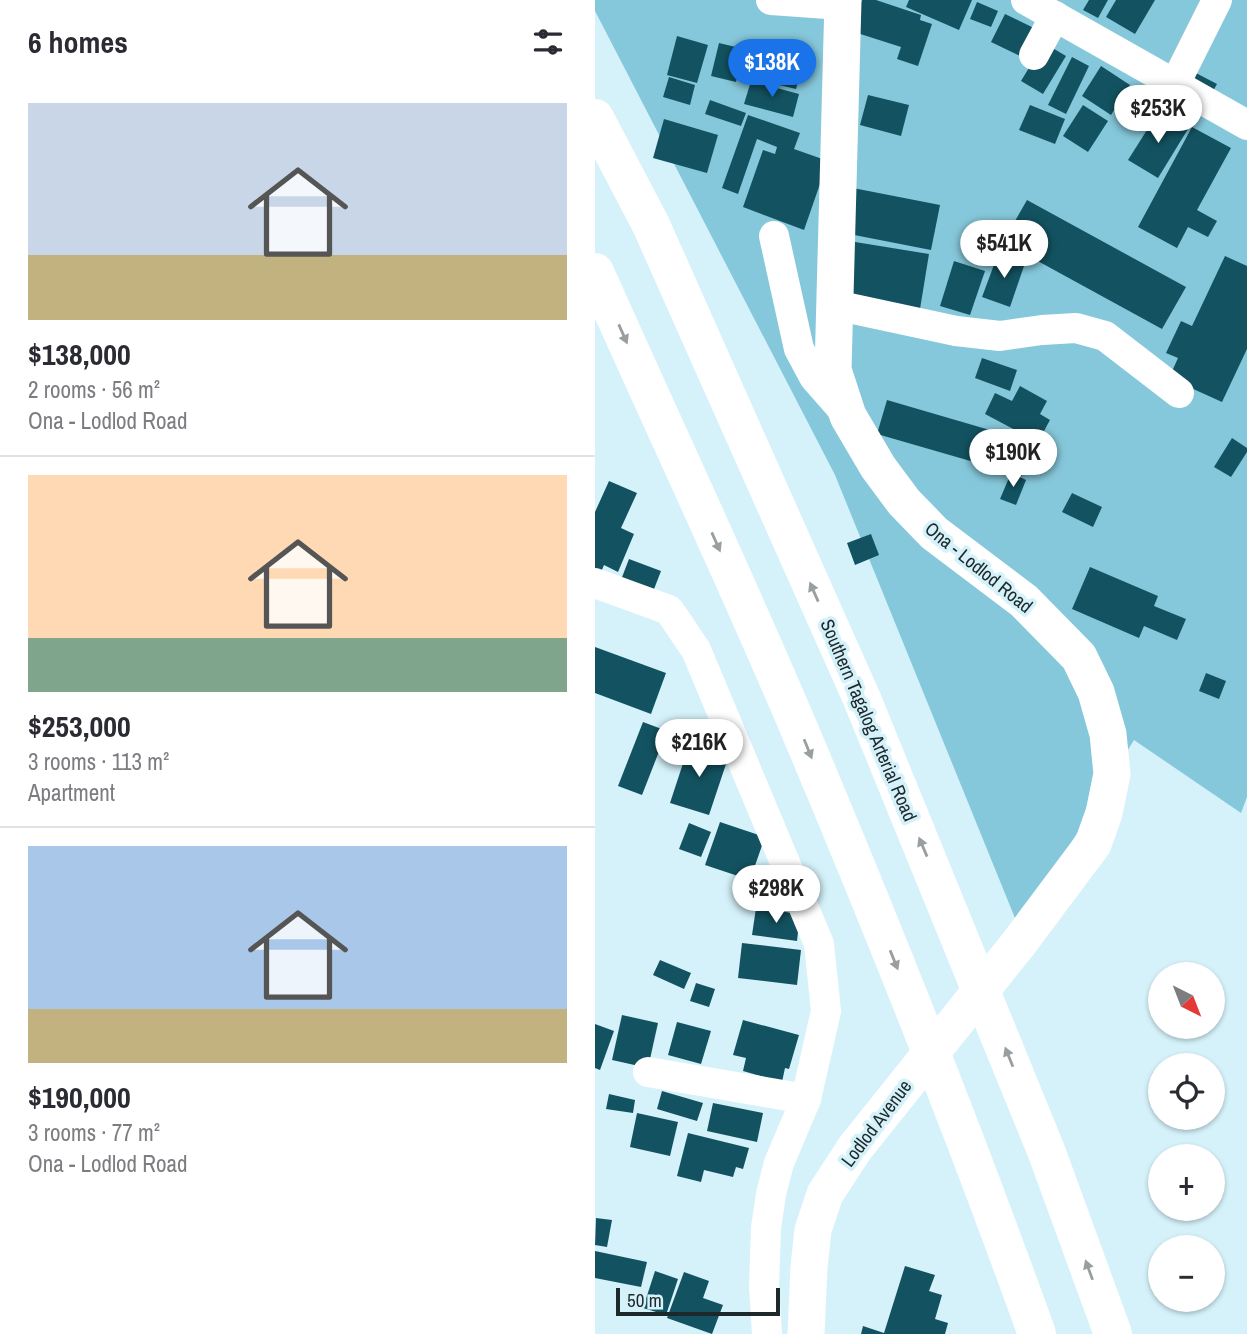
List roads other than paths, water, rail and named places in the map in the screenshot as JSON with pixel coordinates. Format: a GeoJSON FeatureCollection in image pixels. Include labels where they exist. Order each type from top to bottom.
{"type":"FeatureCollection","features":[{"type":"Feature","properties":{"kind":"highway","name":"Southern Tagalog Arterial Road"},"geometry":{"type":"LineString","coordinates":[[595,118],[651,225],[862,699],[1033,1116],[1112,1334]]}},
{"type":"Feature","properties":{"kind":"highway"},"geometry":{"type":"LineString","coordinates":[[595,272],[799,728],[942,1081],[1037,1334]]}},
{"type":"Feature","properties":{"kind":"main road","name":"Ona - Lodlod Road"},"geometry":{"type":"LineString","coordinates":[[843,3],[833,370],[848,416],[878,467],[904,502],[934,533],[1024,601],[1079,657],[1096,692],[1108,734],[1112,774],[1104,813],[1093,844],[1019,943]]}},
{"type":"Feature","properties":{"kind":"main road","name":"Lodlod Avenue"},"geometry":{"type":"LineString","coordinates":[[806,1334],[813,1230],[821,1203],[834,1178],[881,1114],[1019,943]]}},
{"type":"Feature","properties":{"kind":"street"},"geometry":{"type":"LineString","coordinates":[[771,0],[843,3]]}},
{"type":"Feature","properties":{"kind":"street"},"geometry":{"type":"LineString","coordinates":[[1026,0],[1247,125]]}},
{"type":"Feature","properties":{"kind":"street"},"geometry":{"type":"LineString","coordinates":[[1175,84],[1217,0]]}},
{"type":"Feature","properties":{"kind":"street"},"geometry":{"type":"LineString","coordinates":[[1034,55],[1055,16]]}},
{"type":"Feature","properties":{"kind":"street"},"geometry":{"type":"LineString","coordinates":[[774,236],[799,348],[814,377],[848,416]]}},
{"type":"Feature","properties":{"kind":"street"},"geometry":{"type":"LineString","coordinates":[[835,305],[967,332],[1000,335],[1076,328],[1105,336],[1179,393]]}},
{"type":"Feature","properties":{"kind":"street"},"geometry":{"type":"LineString","coordinates":[[595,583],[669,610],[696,650],[819,944],[826,1011],[806,1099],[779,1163],[771,1194],[766,1228],[764,1287],[767,1334]]}},
{"type":"Feature","properties":{"kind":"street"},"geometry":{"type":"LineString","coordinates":[[648,1072],[806,1099]]}}]}
